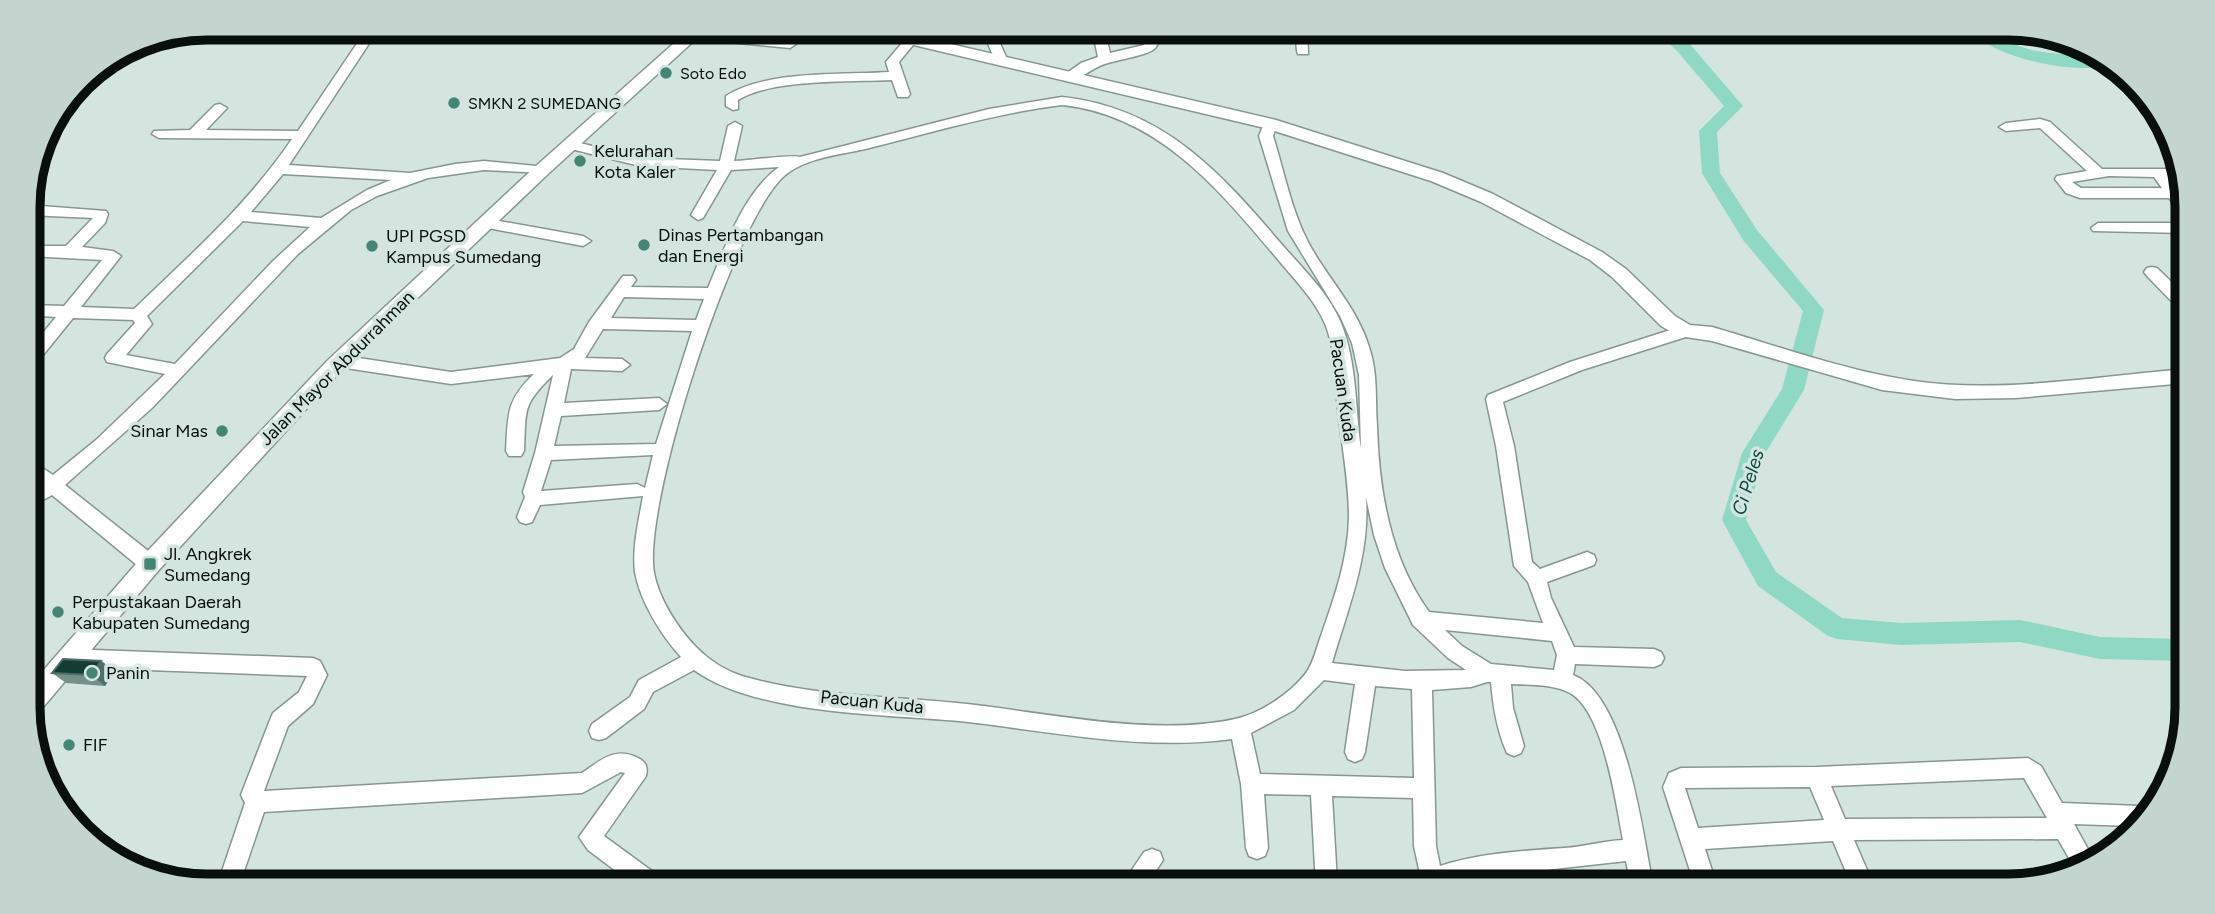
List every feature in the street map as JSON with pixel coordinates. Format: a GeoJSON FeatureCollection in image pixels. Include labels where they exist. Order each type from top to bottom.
{"type":"FeatureCollection","features":[{"type":"Feature","properties":{"kind":"main road","name":"Jalan Mayor Abdurrahman"},"geometry":{"type":"LineString","coordinates":[[40,692],[150,564],[340,361],[542,170],[686,40]]}},
{"type":"Feature","properties":{"kind":"main road"},"geometry":{"type":"LineString","coordinates":[[917,40],[1270,124],[1437,177],[1487,198],[1606,263],[1659,314],[1686,331],[1712,334],[1882,383],[1955,392],[2016,391],[2175,377]]}},
{"type":"Feature","properties":{"kind":"street"},"geometry":{"type":"LineString","coordinates":[[41,310],[138,315],[240,216],[279,169],[365,40]]}},
{"type":"Feature","properties":{"kind":"street"},"geometry":{"type":"LineString","coordinates":[[761,40],[790,44]]}},
{"type":"Feature","properties":{"kind":"street"},"geometry":{"type":"LineString","coordinates":[[903,94],[892,62],[911,40]]}},
{"type":"Feature","properties":{"kind":"street"},"geometry":{"type":"LineString","coordinates":[[939,40],[941,45]]}},
{"type":"Feature","properties":{"kind":"street"},"geometry":{"type":"LineString","coordinates":[[992,40],[1001,59]]}},
{"type":"Feature","properties":{"kind":"street"},"geometry":{"type":"LineString","coordinates":[[1101,40],[1105,59]]}},
{"type":"Feature","properties":{"kind":"street"},"geometry":{"type":"LineString","coordinates":[[572,145],[640,162],[777,164],[1040,97],[1076,95],[1084,92],[1080,78],[1086,66],[1148,48],[1152,40]]}},
{"type":"Feature","properties":{"kind":"street"},"geometry":{"type":"LineString","coordinates":[[1302,40],[1303,51]]}},
{"type":"Feature","properties":{"kind":"street"},"geometry":{"type":"LineString","coordinates":[[733,106],[731,99],[736,93],[772,86],[835,76],[844,79],[895,76]]}},
{"type":"Feature","properties":{"kind":"street","name":"Pacuan Kuda"},"geometry":{"type":"LineString","coordinates":[[1045,102],[1091,102],[1123,113],[1159,136],[1228,192],[1310,287],[1333,323],[1340,354],[1351,438],[1357,532],[1345,597],[1319,670],[1311,684],[1240,729],[1168,735],[827,697],[745,686],[723,677],[686,650],[652,595],[644,569],[644,539],[664,446],[712,294],[758,197],[774,177],[785,170],[862,145],[1045,102]]}},
{"type":"Feature","properties":{"kind":"street"},"geometry":{"type":"LineString","coordinates":[[195,133],[220,107]]}},
{"type":"Feature","properties":{"kind":"street"},"geometry":{"type":"LineString","coordinates":[[2006,127],[2040,123],[2045,125],[2099,174]]}},
{"type":"Feature","properties":{"kind":"street"},"geometry":{"type":"LineString","coordinates":[[1270,124],[1266,136],[1299,238],[1336,294],[1359,342],[1370,381],[1368,427],[1379,517],[1387,556],[1420,619],[1446,646],[1494,674],[1514,746]]}},
{"type":"Feature","properties":{"kind":"street"},"geometry":{"type":"LineString","coordinates":[[698,215],[727,165],[735,126]]}},
{"type":"Feature","properties":{"kind":"street"},"geometry":{"type":"LineString","coordinates":[[159,134],[302,135]]}},
{"type":"Feature","properties":{"kind":"street"},"geometry":{"type":"LineString","coordinates":[[279,169],[414,175],[485,165],[542,170]]}},
{"type":"Feature","properties":{"kind":"street"},"geometry":{"type":"LineString","coordinates":[[2158,173],[2172,193]]}},
{"type":"Feature","properties":{"kind":"street"},"geometry":{"type":"LineString","coordinates":[[2171,174],[2099,174],[2062,179],[2069,189],[2077,193],[2172,193]]}},
{"type":"Feature","properties":{"kind":"street"},"geometry":{"type":"LineString","coordinates":[[40,494],[105,443],[179,371],[299,245],[324,223],[414,175]]}},
{"type":"Feature","properties":{"kind":"street"},"geometry":{"type":"LineString","coordinates":[[41,212],[101,214],[100,220],[70,251]]}},
{"type":"Feature","properties":{"kind":"street"},"geometry":{"type":"LineString","coordinates":[[240,216],[324,223]]}},
{"type":"Feature","properties":{"kind":"street"},"geometry":{"type":"LineString","coordinates":[[488,223],[583,241]]}},
{"type":"Feature","properties":{"kind":"street"},"geometry":{"type":"LineString","coordinates":[[2098,228],[2175,228]]}},
{"type":"Feature","properties":{"kind":"street"},"geometry":{"type":"LineString","coordinates":[[41,251],[113,256],[41,347]]}},
{"type":"Feature","properties":{"kind":"street"},"geometry":{"type":"LineString","coordinates":[[2152,272],[2175,294]]}},
{"type":"Feature","properties":{"kind":"street"},"geometry":{"type":"LineString","coordinates":[[515,451],[517,414],[524,393],[558,365],[580,353],[590,333],[624,286],[712,294]]}},
{"type":"Feature","properties":{"kind":"street"},"geometry":{"type":"LineString","coordinates":[[138,315],[144,324],[113,359],[179,371]]}},
{"type":"Feature","properties":{"kind":"street"},"geometry":{"type":"LineString","coordinates":[[598,324],[701,326]]}},
{"type":"Feature","properties":{"kind":"street"},"geometry":{"type":"LineString","coordinates":[[1561,682],[1567,655],[1548,615],[1537,578],[1523,566],[1505,446],[1494,399],[1576,366],[1686,331]]}},
{"type":"Feature","properties":{"kind":"street"},"geometry":{"type":"LineString","coordinates":[[340,361],[451,378],[558,365],[622,365]]}},
{"type":"Feature","properties":{"kind":"street"},"geometry":{"type":"LineString","coordinates":[[526,517],[534,497],[532,492],[554,410],[558,365]]}},
{"type":"Feature","properties":{"kind":"street"},"geometry":{"type":"LineString","coordinates":[[554,410],[659,404]]}},
{"type":"Feature","properties":{"kind":"street"},"geometry":{"type":"LineString","coordinates":[[544,453],[650,449]]}},
{"type":"Feature","properties":{"kind":"street"},"geometry":{"type":"LineString","coordinates":[[40,475],[150,564]]}},
{"type":"Feature","properties":{"kind":"street"},"geometry":{"type":"LineString","coordinates":[[534,497],[637,491]]}},
{"type":"Feature","properties":{"kind":"street"},"geometry":{"type":"LineString","coordinates":[[1537,578],[1587,560]]}},
{"type":"Feature","properties":{"kind":"street"},"geometry":{"type":"LineString","coordinates":[[1420,619],[1558,633]]}},
{"type":"Feature","properties":{"kind":"street"},"geometry":{"type":"LineString","coordinates":[[1567,655],[1654,658]]}},
{"type":"Feature","properties":{"kind":"street"},"geometry":{"type":"LineString","coordinates":[[67,658],[313,667],[317,675],[306,698],[280,720],[252,795],[256,802],[232,874]]}},
{"type":"Feature","properties":{"kind":"street"},"geometry":{"type":"LineString","coordinates":[[599,732],[637,703],[646,686],[696,659]]}},
{"type":"Feature","properties":{"kind":"street"},"geometry":{"type":"LineString","coordinates":[[1319,670],[1422,679],[1470,679],[1494,674],[1561,682],[1582,689],[1613,744],[1640,873]]}},
{"type":"Feature","properties":{"kind":"street"},"geometry":{"type":"LineString","coordinates":[[1355,752],[1366,676]]}},
{"type":"Feature","properties":{"kind":"street"},"geometry":{"type":"LineString","coordinates":[[1422,679],[1425,846],[1431,873]]}},
{"type":"Feature","properties":{"kind":"street"},"geometry":{"type":"LineString","coordinates":[[1240,729],[1252,784],[1257,848]]}},
{"type":"Feature","properties":{"kind":"street"},"geometry":{"type":"LineString","coordinates":[[256,802],[582,783],[591,781],[607,765],[629,765],[637,769],[635,776],[590,837],[636,874]]}},
{"type":"Feature","properties":{"kind":"street"},"geometry":{"type":"LineString","coordinates":[[1702,873],[1674,787],[1676,779],[1816,777],[2024,767],[2034,773],[2080,857]]}},
{"type":"Feature","properties":{"kind":"street"},"geometry":{"type":"LineString","coordinates":[[1816,777],[1857,873]]}},
{"type":"Feature","properties":{"kind":"street"},"geometry":{"type":"LineString","coordinates":[[1252,784],[1423,788]]}},
{"type":"Feature","properties":{"kind":"street"},"geometry":{"type":"LineString","coordinates":[[1321,786],[1326,873]]}},
{"type":"Feature","properties":{"kind":"street"},"geometry":{"type":"LineString","coordinates":[[1693,839],[2133,816]]}},
{"type":"Feature","properties":{"kind":"street"},"geometry":{"type":"LineString","coordinates":[[1453,873],[1474,867],[1635,850]]}},
{"type":"Feature","properties":{"kind":"street"},"geometry":{"type":"LineString","coordinates":[[1142,873],[1152,860]]}},
{"type":"Feature","properties":{"kind":"building"},"geometry":{"type":"Polygon","coordinates":[[[63,659],[101,661],[91,675],[52,673],[63,659]]]}},
{"type":"Feature","properties":{"kind":"waterway","name":"Ci Peles"},"geometry":{"type":"LineString","coordinates":[[1675,40],[1734,106],[1708,131],[1711,173],[1750,235],[1814,310],[1793,390],[1753,453],[1734,520],[1767,579],[1837,628],[1901,634],[2020,631],[2100,648],[2175,650]]}},
{"type":"Feature","properties":{"kind":"waterway","name":"Ci Peles"},"geometry":{"type":"LineString","coordinates":[[1994,40],[2036,57],[2090,62]]}},
{"type":"Feature","properties":{"kind":"place","name":"Soto Edo"},"geometry":{"type":"Point","coordinates":[666,73]}},
{"type":"Feature","properties":{"kind":"place","name":"SMKN 2 SUMEDANG"},"geometry":{"type":"Point","coordinates":[454,103]}},
{"type":"Feature","properties":{"kind":"place","name":"Kelurahan Kota Kaler"},"geometry":{"type":"Point","coordinates":[580,161]}},
{"type":"Feature","properties":{"kind":"place","name":"Dinas Pertambangan dan Energi"},"geometry":{"type":"Point","coordinates":[644,245]}},
{"type":"Feature","properties":{"kind":"place","name":"UPI PGSD Kampus Sumedang"},"geometry":{"type":"Point","coordinates":[372,246]}},
{"type":"Feature","properties":{"kind":"place","name":"Sinar Mas"},"geometry":{"type":"Point","coordinates":[222,431]}},
{"type":"Feature","properties":{"kind":"place","name":"Jl. Angkrek Sumedang"},"geometry":{"type":"Point","coordinates":[150,564]}},
{"type":"Feature","properties":{"kind":"place","name":"Perpustakaan Daerah Kabupaten Sumedang"},"geometry":{"type":"Point","coordinates":[58,612]}},
{"type":"Feature","properties":{"kind":"place","name":"Panin"},"geometry":{"type":"Point","coordinates":[92,673]}},
{"type":"Feature","properties":{"kind":"place","name":"FIF"},"geometry":{"type":"Point","coordinates":[69,745]}}]}
